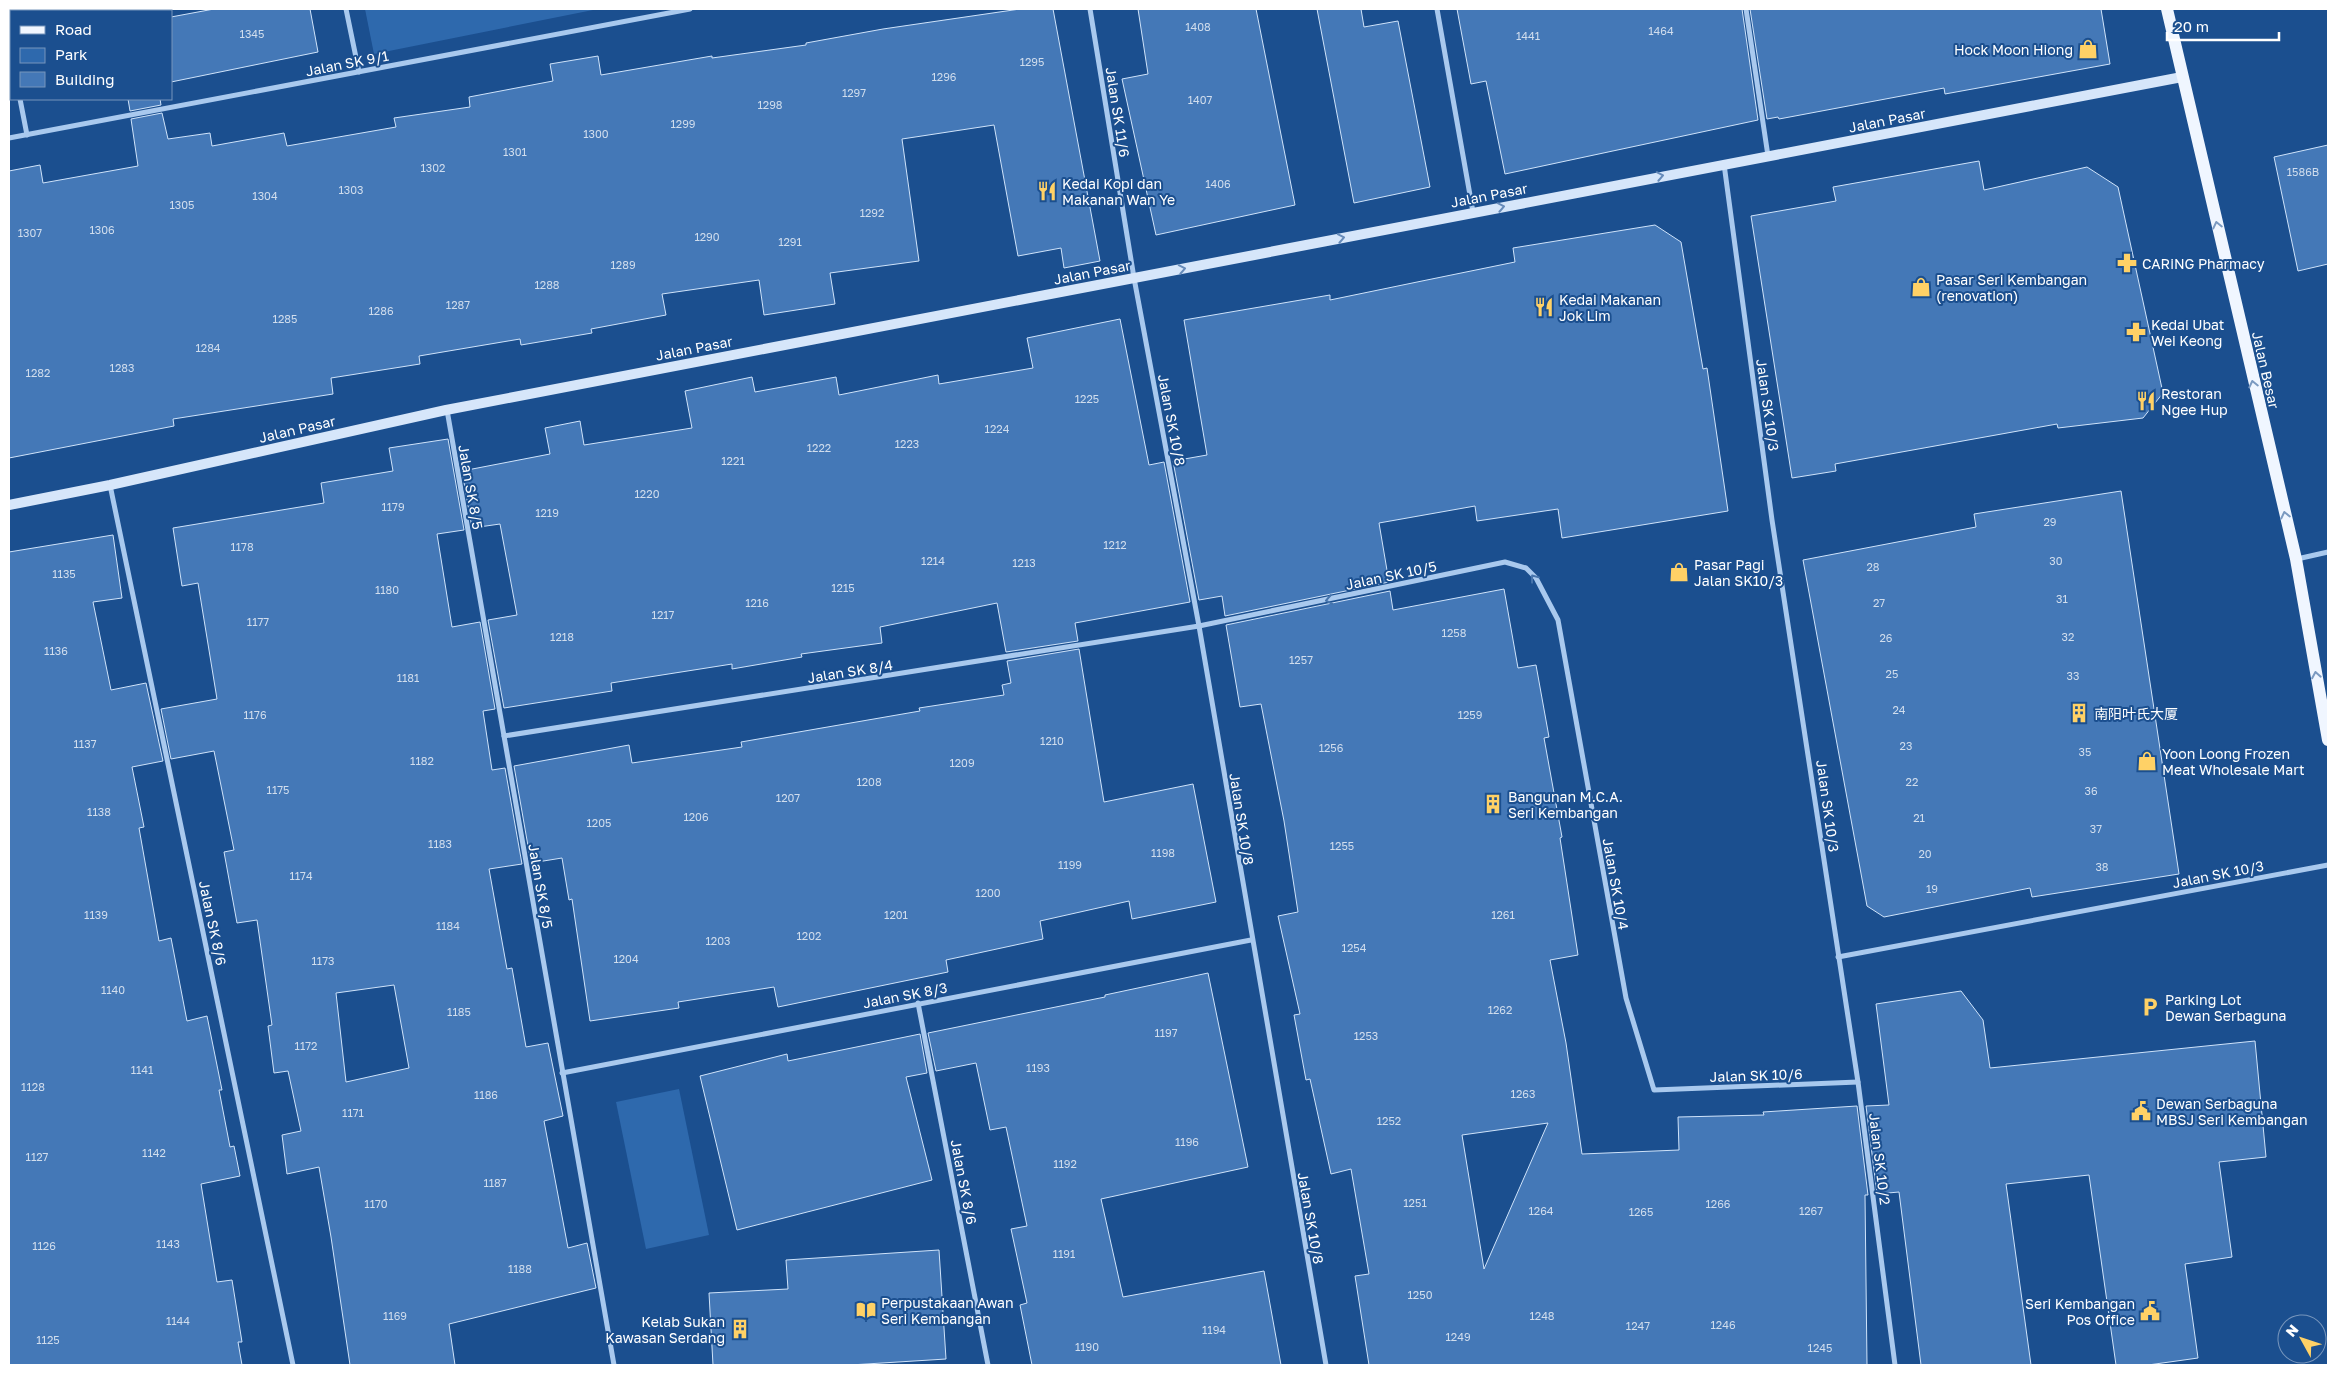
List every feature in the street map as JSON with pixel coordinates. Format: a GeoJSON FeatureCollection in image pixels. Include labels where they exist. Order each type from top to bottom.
{"type":"FeatureCollection","features":[{"type":"Feature","properties":{"kind":"main road","name":"Jalan Besar"},"geometry":{"type":"LineString","coordinates":[[2167,9],[2296,559],[2328,740]]}},
{"type":"Feature","properties":{"kind":"street"},"geometry":{"type":"LineString","coordinates":[[346,9],[359,72]]}},
{"type":"Feature","properties":{"kind":"street","name":"Jalan SK 9/1"},"geometry":{"type":"LineString","coordinates":[[9,138],[690,9]]}},
{"type":"Feature","properties":{"kind":"street","name":"Jalan SK 11/6"},"geometry":{"type":"LineString","coordinates":[[1090,9],[1134,278]]}},
{"type":"Feature","properties":{"kind":"street"},"geometry":{"type":"LineString","coordinates":[[1437,9],[1473,212]]}},
{"type":"Feature","properties":{"kind":"street"},"geometry":{"type":"LineString","coordinates":[[1746,9],[1768,156]]}},
{"type":"Feature","properties":{"kind":"street","name":"Jalan Pasar"},"geometry":{"type":"LineString","coordinates":[[9,504],[110,485],[446,410],[2182,77]]}},
{"type":"Feature","properties":{"kind":"street"},"geometry":{"type":"LineString","coordinates":[[20,100],[27,135]]}},
{"type":"Feature","properties":{"kind":"street","name":"Jalan SK 10/3"},"geometry":{"type":"LineString","coordinates":[[1724,164],[1772,520],[1804,721],[1838,957],[2328,865]]}},
{"type":"Feature","properties":{"kind":"street","name":"Jalan SK 10/8"},"geometry":{"type":"LineString","coordinates":[[1134,278],[1199,626],[1251,940],[1326,1365]]}},
{"type":"Feature","properties":{"kind":"street","name":"Jalan SK 8/5"},"geometry":{"type":"LineString","coordinates":[[446,410],[614,1365]]}},
{"type":"Feature","properties":{"kind":"street","name":"Jalan SK 8/6"},"geometry":{"type":"LineString","coordinates":[[110,485],[293,1365]]}},
{"type":"Feature","properties":{"kind":"street"},"geometry":{"type":"LineString","coordinates":[[2296,559],[2328,552]]}},
{"type":"Feature","properties":{"kind":"street","name":"Jalan SK 10/5"},"geometry":{"type":"LineString","coordinates":[[1199,626],[1505,562],[1526,568],[1536,578],[1558,620]]}},
{"type":"Feature","properties":{"kind":"street","name":"Jalan SK 10/4"},"geometry":{"type":"LineString","coordinates":[[1558,620],[1595,836],[1626,998],[1654,1090]]}},
{"type":"Feature","properties":{"kind":"street","name":"Jalan SK 8/4"},"geometry":{"type":"LineString","coordinates":[[504,736],[1199,626]]}},
{"type":"Feature","properties":{"kind":"street","name":"Jalan SK 8/3"},"geometry":{"type":"LineString","coordinates":[[562,1073],[1251,940]]}},
{"type":"Feature","properties":{"kind":"street","name":"Jalan SK 10/2"},"geometry":{"type":"LineString","coordinates":[[1838,957],[1858,1082],[1895,1365]]}},
{"type":"Feature","properties":{"kind":"street","name":"Jalan SK 8/6"},"geometry":{"type":"LineString","coordinates":[[918,1004],[988,1365]]}},
{"type":"Feature","properties":{"kind":"street","name":"Jalan SK 10/6"},"geometry":{"type":"LineString","coordinates":[[1654,1090],[1858,1082]]}},
{"type":"Feature","properties":{"kind":"green space"},"geometry":{"type":"Polygon","coordinates":[[[365,9],[598,9],[374,54],[365,9]]]}},
{"type":"Feature","properties":{"kind":"green space"},"geometry":{"type":"Polygon","coordinates":[[[679,1089],[709,1235],[646,1249],[616,1102],[679,1089]]]}},
{"type":"Feature","properties":{"kind":"building"},"geometry":{"type":"Polygon","coordinates":[[[214,9],[310,9],[318,52],[172,82],[172,17],[214,9]]]}},
{"type":"Feature","properties":{"kind":"building"},"geometry":{"type":"Polygon","coordinates":[[[1020,9],[1053,9],[1100,261],[1064,268],[1061,248],[1018,256],[994,125],[902,139],[919,261],[830,273],[835,304],[764,315],[759,280],[662,294],[666,315],[591,329],[592,333],[521,345],[520,339],[419,356],[420,364],[331,378],[333,394],[173,419],[174,426],[9,458],[9,171],[40,165],[43,183],[138,166],[131,119],[162,113],[168,139],[210,133],[212,146],[284,133],[287,146],[396,127],[394,118],[470,107],[469,97],[553,81],[550,64],[598,56],[601,75],[712,56],[712,58],[806,45],[806,43],[883,29],[1020,9]]]}},
{"type":"Feature","properties":{"kind":"building"},"geometry":{"type":"Polygon","coordinates":[[[1138,9],[1256,9],[1295,205],[1156,235],[1122,79],[1148,74],[1138,9]]]}},
{"type":"Feature","properties":{"kind":"building"},"geometry":{"type":"Polygon","coordinates":[[[1317,9],[1361,9],[1364,27],[1398,21],[1430,187],[1354,203],[1317,9]]]}},
{"type":"Feature","properties":{"kind":"building"},"geometry":{"type":"Polygon","coordinates":[[[1457,9],[1742,9],[1758,120],[1505,174],[1486,81],[1471,84],[1457,9]]]}},
{"type":"Feature","properties":{"kind":"building"},"geometry":{"type":"Polygon","coordinates":[[[1750,9],[2101,9],[2110,64],[1945,94],[1944,88],[1779,119],[1778,117],[1767,119],[1750,9]]]}},
{"type":"Feature","properties":{"kind":"building"},"geometry":{"type":"Polygon","coordinates":[[[128,100],[160,100],[161,105],[130,111],[128,100]]]}},
{"type":"Feature","properties":{"kind":"building"},"geometry":{"type":"Polygon","coordinates":[[[2328,145],[2328,264],[2298,271],[2274,157],[2328,145]]]}},
{"type":"Feature","properties":{"kind":"building"},"geometry":{"type":"Polygon","coordinates":[[[1979,161],[1984,190],[2087,167],[2118,187],[2163,393],[2143,418],[2058,428],[2057,424],[1835,464],[1836,471],[1792,478],[1751,216],[1836,201],[1833,187],[1979,161]]]}},
{"type":"Feature","properties":{"kind":"building"},"geometry":{"type":"Polygon","coordinates":[[[1655,225],[1681,242],[1703,369],[1707,368],[1728,511],[1562,538],[1558,509],[1477,521],[1475,506],[1379,523],[1389,582],[1225,616],[1222,596],[1199,600],[1173,461],[1207,455],[1184,320],[1330,295],[1330,300],[1515,262],[1513,248],[1655,225]]]}},
{"type":"Feature","properties":{"kind":"building"},"geometry":{"type":"Polygon","coordinates":[[[1120,319],[1149,465],[1164,462],[1190,602],[1075,623],[1078,641],[1006,652],[997,603],[880,627],[882,643],[801,654],[802,657],[732,669],[732,664],[611,683],[612,691],[504,708],[488,620],[517,615],[500,524],[472,528],[462,471],[550,454],[545,428],[580,421],[584,445],[692,428],[685,391],[752,377],[755,392],[836,377],[839,395],[938,375],[939,384],[1033,368],[1027,338],[1120,319]]]}},
{"type":"Feature","properties":{"kind":"building"},"geometry":{"type":"Polygon","coordinates":[[[448,439],[464,530],[437,534],[452,627],[480,622],[495,709],[483,711],[492,770],[505,768],[522,864],[489,869],[507,969],[512,968],[526,1047],[548,1043],[563,1116],[544,1121],[568,1248],[587,1243],[596,1288],[449,1324],[455,1365],[350,1365],[319,1167],[287,1174],[282,1135],[301,1131],[288,1071],[274,1073],[268,1026],[272,1025],[257,920],[237,923],[224,852],[234,850],[214,751],[171,759],[161,709],[217,699],[198,583],[182,586],[173,528],[324,503],[321,483],[393,471],[389,448],[448,439]],[[394,985],[336,993],[346,1082],[409,1068],[394,985]]]}},
{"type":"Feature","properties":{"kind":"building"},"geometry":{"type":"Polygon","coordinates":[[[2121,491],[2179,874],[2032,897],[2030,888],[1884,917],[1867,906],[1803,560],[1976,527],[1974,514],[2121,491]]]}},
{"type":"Feature","properties":{"kind":"building"},"geometry":{"type":"Polygon","coordinates":[[[113,535],[122,598],[93,602],[111,690],[146,683],[163,761],[132,767],[144,827],[139,828],[159,941],[171,938],[187,1021],[207,1016],[222,1090],[219,1090],[230,1147],[234,1146],[240,1176],[201,1184],[217,1282],[232,1280],[242,1342],[238,1342],[242,1365],[9,1365],[9,552],[113,535]]]}},
{"type":"Feature","properties":{"kind":"building"},"geometry":{"type":"Polygon","coordinates":[[[1504,589],[1518,668],[1536,665],[1549,737],[1544,738],[1562,837],[1560,838],[1578,955],[1550,960],[1566,1043],[1582,1154],[1679,1150],[1678,1117],[1764,1115],[1763,1112],[1857,1106],[1868,1195],[1865,1195],[1867,1365],[1369,1365],[1355,1276],[1369,1274],[1351,1169],[1331,1174],[1310,1079],[1306,1080],[1294,1015],[1300,1014],[1278,916],[1298,912],[1284,821],[1261,704],[1240,707],[1226,625],[1390,591],[1393,610],[1504,589]],[[1548,1123],[1462,1135],[1484,1269],[1548,1123]]]}},
{"type":"Feature","properties":{"kind":"building"},"geometry":{"type":"Polygon","coordinates":[[[1079,649],[1104,802],[1193,784],[1216,902],[1132,919],[1129,901],[1040,921],[1043,939],[946,960],[948,972],[778,1007],[774,987],[678,1002],[679,1008],[590,1021],[572,899],[569,900],[562,858],[531,863],[514,766],[629,745],[632,763],[742,747],[741,742],[920,711],[919,708],[1004,695],[1002,685],[1011,683],[1007,661],[1079,649]]]}},
{"type":"Feature","properties":{"kind":"building"},"geometry":{"type":"Polygon","coordinates":[[[1208,973],[1248,1167],[1101,1199],[1123,1297],[1264,1271],[1281,1365],[1032,1365],[1020,1305],[1027,1303],[1011,1229],[1027,1226],[1006,1127],[990,1130],[976,1063],[936,1071],[928,1033],[1105,997],[1105,995],[1208,973]]]}},
{"type":"Feature","properties":{"kind":"building"},"geometry":{"type":"Polygon","coordinates":[[[1961,991],[1983,1020],[1990,1068],[2255,1041],[2266,1157],[2219,1162],[2232,1257],[2185,1264],[2198,1358],[2148,1365],[2116,1365],[2089,1175],[2006,1184],[2031,1365],[1921,1365],[1899,1192],[1877,1194],[1866,1106],[1889,1105],[1876,1004],[1961,991]]]}},
{"type":"Feature","properties":{"kind":"building"},"geometry":{"type":"Polygon","coordinates":[[[920,1034],[927,1073],[906,1077],[932,1180],[737,1230],[700,1076],[787,1054],[788,1061],[920,1034]]]}},
{"type":"Feature","properties":{"kind":"building","name":"Perpustakaan Awan Seri Kembangan"},"geometry":{"type":"Polygon","coordinates":[[[939,1250],[946,1359],[850,1365],[713,1365],[709,1293],[788,1289],[786,1260],[939,1250]]]}},
{"type":"Feature","properties":{"kind":"place","name":"Hock Moon Hiong"},"geometry":{"type":"Point","coordinates":[2088,49]}},
{"type":"Feature","properties":{"kind":"place","name":"Kedai Kopi dan Makanan Wan Ye"},"geometry":{"type":"Point","coordinates":[1047,191]}},
{"type":"Feature","properties":{"kind":"place","name":"CARiNG Pharmacy"},"geometry":{"type":"Point","coordinates":[2127,263]}},
{"type":"Feature","properties":{"kind":"place","name":"Pasar Seri Kembangan (renovation)"},"geometry":{"type":"Point","coordinates":[1921,287]}},
{"type":"Feature","properties":{"kind":"place","name":"Kedai Makanan Jok Lim"},"geometry":{"type":"Point","coordinates":[1544,307]}},
{"type":"Feature","properties":{"kind":"place","name":"Kedai Ubat Wei Keong"},"geometry":{"type":"Point","coordinates":[2136,332]}},
{"type":"Feature","properties":{"kind":"place","name":"Restoran Ngee Hup"},"geometry":{"type":"Point","coordinates":[2146,401]}},
{"type":"Feature","properties":{"kind":"place","name":"Pasar Pagi Jalan SK10/3"},"geometry":{"type":"Point","coordinates":[1679,572]}},
{"type":"Feature","properties":{"kind":"place","name":"南阳叶氏大厦"},"geometry":{"type":"Point","coordinates":[2079,713]}},
{"type":"Feature","properties":{"kind":"place","name":"Yoon Loong Frozen Meat Wholesale Mart"},"geometry":{"type":"Point","coordinates":[2147,761]}},
{"type":"Feature","properties":{"kind":"place","name":"Bangunan M.C.A. Seri Kembangan"},"geometry":{"type":"Point","coordinates":[1493,804]}},
{"type":"Feature","properties":{"kind":"place","name":"Parking Lot Dewan Serbaguna"},"geometry":{"type":"Point","coordinates":[2150,1007]}},
{"type":"Feature","properties":{"kind":"place","name":"Dewan Serbaguna MBSJ Seri Kembangan"},"geometry":{"type":"Point","coordinates":[2141,1111]}},
{"type":"Feature","properties":{"kind":"place","name":"Perpustakaan Awan Seri Kembangan"},"geometry":{"type":"Point","coordinates":[866,1310]}},
{"type":"Feature","properties":{"kind":"place","name":"Seri Kembangan Pos Office"},"geometry":{"type":"Point","coordinates":[2150,1311]}},
{"type":"Feature","properties":{"kind":"place","name":"Kelab Sukan Kawasan Serdang"},"geometry":{"type":"Point","coordinates":[740,1329]}}]}
